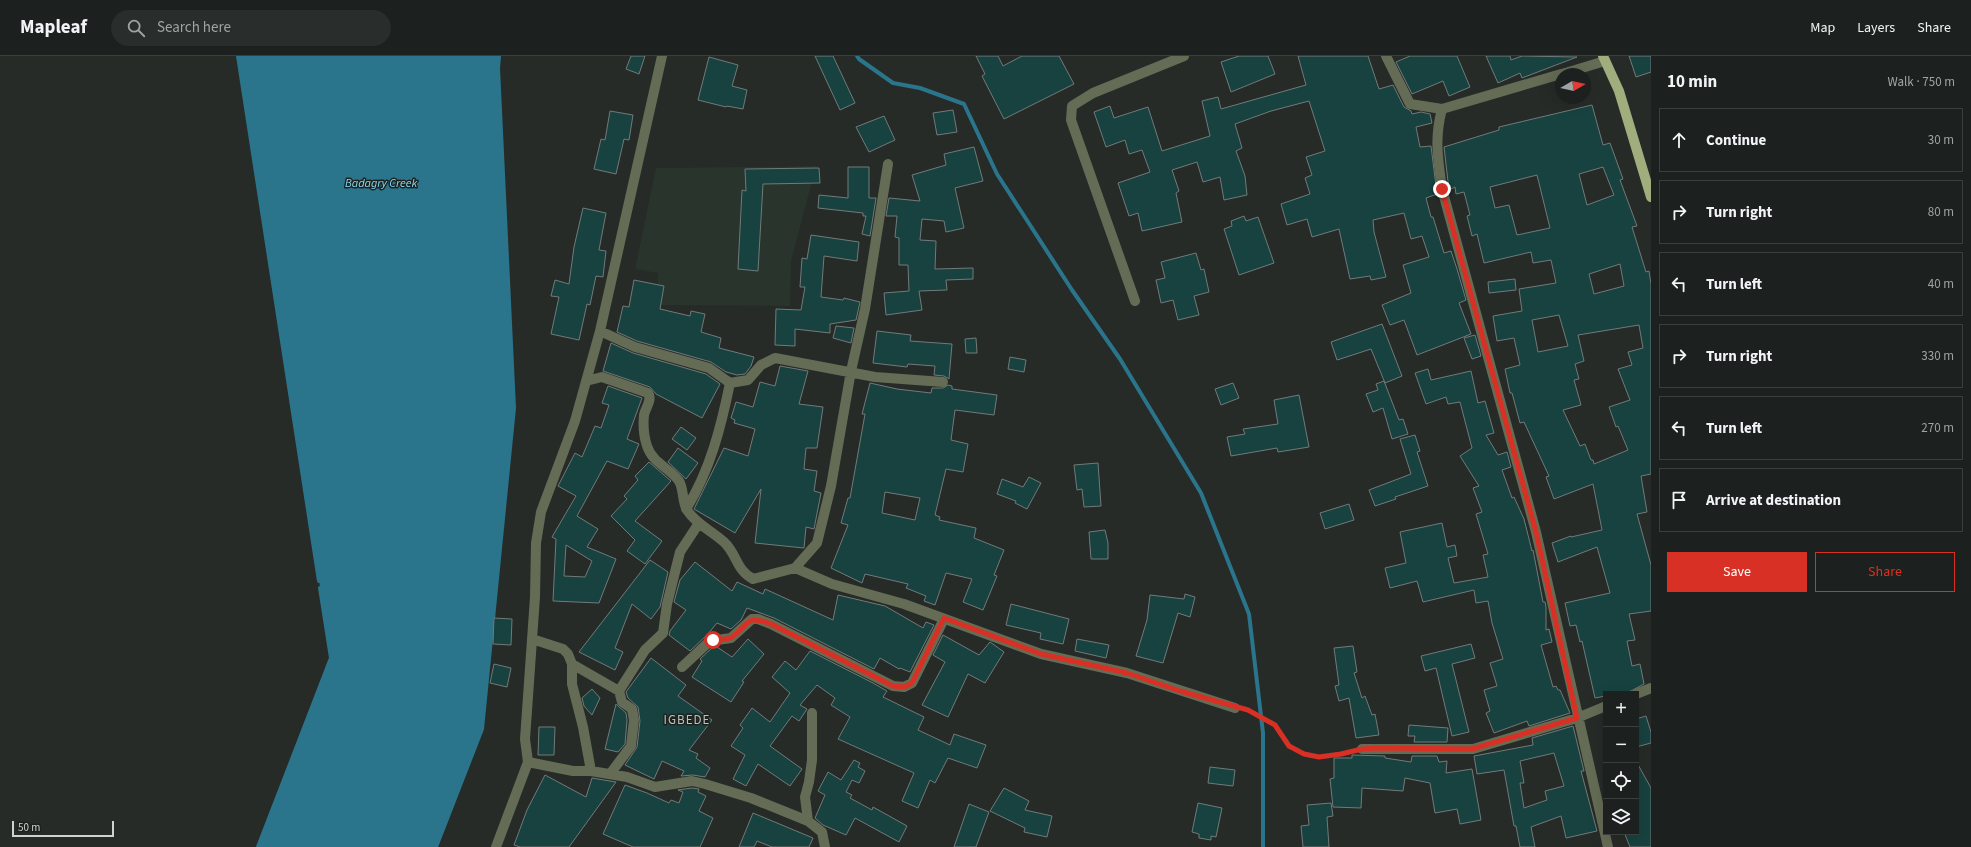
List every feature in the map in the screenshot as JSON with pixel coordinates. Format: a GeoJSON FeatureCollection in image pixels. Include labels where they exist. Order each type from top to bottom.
{"type":"FeatureCollection","features":[{"type":"Feature","properties":{"kind":"main road"},"geometry":{"type":"LineString","coordinates":[[1604,59],[1619,91],[1651,197]]}},
{"type":"Feature","properties":{"kind":"street"},"geometry":{"type":"LineString","coordinates":[[496,847],[528,762],[525,739],[532,639],[536,543],[541,512],[575,421],[600,331],[662,56]]}},
{"type":"Feature","properties":{"kind":"street"},"geometry":{"type":"LineString","coordinates":[[1135,301],[1071,120],[1072,106],[1093,93],[1184,56]]}},
{"type":"Feature","properties":{"kind":"street"},"geometry":{"type":"LineString","coordinates":[[1386,56],[1410,104],[1442,109],[1555,76]]}},
{"type":"Feature","properties":{"kind":"street"},"geometry":{"type":"LineString","coordinates":[[1578,68],[1604,59]]}},
{"type":"Feature","properties":{"kind":"street"},"geometry":{"type":"LineString","coordinates":[[1442,109],[1436,130],[1442,189],[1536,532],[1577,718],[1608,847]]}},
{"type":"Feature","properties":{"kind":"street"},"geometry":{"type":"LineString","coordinates":[[586,381],[602,377],[648,393],[650,400],[644,414],[647,444],[652,457],[680,482],[686,509],[699,523],[724,542],[733,553],[744,574],[753,579],[795,568],[818,543],[831,486],[865,308],[888,164]]}},
{"type":"Feature","properties":{"kind":"street"},"geometry":{"type":"LineString","coordinates":[[600,331],[635,347],[709,368],[730,383],[748,380],[761,365],[774,358],[852,371],[875,377],[942,382]]}},
{"type":"Feature","properties":{"kind":"street"},"geometry":{"type":"LineString","coordinates":[[686,509],[702,482],[718,435],[730,383]]}},
{"type":"Feature","properties":{"kind":"street"},"geometry":{"type":"LineString","coordinates":[[619,691],[644,650],[663,633],[667,604],[680,552],[699,523]]}},
{"type":"Feature","properties":{"kind":"street"},"geometry":{"type":"LineString","coordinates":[[795,568],[832,584],[904,604],[1041,654],[1127,673],[1235,708]]}},
{"type":"Feature","properties":{"kind":"street"},"geometry":{"type":"LineString","coordinates":[[682,667],[710,641],[731,638],[752,619],[758,619],[771,624],[893,686],[904,687],[912,683],[944,618]]}},
{"type":"Feature","properties":{"kind":"street"},"geometry":{"type":"LineString","coordinates":[[532,639],[563,650],[568,654],[572,664],[572,684],[584,727],[590,771]]}},
{"type":"Feature","properties":{"kind":"street"},"geometry":{"type":"LineString","coordinates":[[572,664],[619,691],[622,702],[632,710],[634,720],[631,746],[610,774]]}},
{"type":"Feature","properties":{"kind":"street"},"geometry":{"type":"LineString","coordinates":[[1639,693],[1651,688]]}},
{"type":"Feature","properties":{"kind":"street"},"geometry":{"type":"LineString","coordinates":[[1362,749],[1472,749],[1577,718],[1603,707]]}},
{"type":"Feature","properties":{"kind":"street"},"geometry":{"type":"LineString","coordinates":[[808,822],[805,797],[810,782],[812,760],[812,713]]}},
{"type":"Feature","properties":{"kind":"street"},"geometry":{"type":"LineString","coordinates":[[528,762],[573,771],[590,771],[627,777],[655,787],[692,781],[705,784],[751,798],[808,822],[822,832],[825,847]]}},
{"type":"Feature","properties":{"kind":"path"},"geometry":{"type":"LineString","coordinates":[[1235,708],[1248,710],[1275,725],[1289,746],[1304,754],[1319,757],[1362,749]]}},
{"type":"Feature","properties":{"kind":"shaded area"},"geometry":{"type":"Polygon","coordinates":[[[816,166],[791,261],[790,306],[657,305],[658,273],[635,269],[656,168],[816,166]]]}},
{"type":"Feature","properties":{"kind":"water","name":"Badagry Creek"},"geometry":{"type":"Polygon","coordinates":[[[238,56],[499,56],[498,68],[514,408],[482,729],[436,847],[258,847],[331,658],[238,56]]]}},
{"type":"Feature","properties":{"kind":"building"},"geometry":{"type":"Polygon","coordinates":[[[631,56],[645,56],[639,74],[626,69],[631,56]]]}},
{"type":"Feature","properties":{"kind":"building"},"geometry":{"type":"Polygon","coordinates":[[[815,56],[833,56],[855,103],[840,110],[815,56]]]}},
{"type":"Feature","properties":{"kind":"building"},"geometry":{"type":"Polygon","coordinates":[[[976,56],[998,56],[1003,66],[1022,56],[1059,56],[1074,84],[1004,119],[982,76],[985,74],[976,56]]]}},
{"type":"Feature","properties":{"kind":"building"},"geometry":{"type":"Polygon","coordinates":[[[1239,56],[1268,56],[1275,74],[1231,92],[1221,62],[1239,56]]]}},
{"type":"Feature","properties":{"kind":"building"},"geometry":{"type":"Polygon","coordinates":[[[1298,56],[1368,56],[1379,89],[1393,85],[1404,107],[1411,111],[1412,114],[1421,112],[1430,114],[1432,123],[1416,127],[1420,147],[1431,146],[1437,194],[1426,198],[1444,253],[1451,251],[1457,269],[1466,300],[1459,303],[1471,334],[1417,355],[1404,320],[1390,325],[1382,305],[1411,293],[1403,265],[1429,257],[1422,236],[1411,239],[1404,213],[1373,220],[1374,232],[1386,277],[1371,280],[1370,276],[1350,279],[1339,229],[1312,237],[1307,219],[1287,225],[1281,204],[1310,194],[1305,178],[1312,175],[1306,157],[1325,151],[1309,101],[1271,111],[1235,124],[1242,148],[1236,151],[1245,176],[1247,195],[1224,200],[1220,177],[1203,182],[1197,162],[1172,170],[1179,191],[1176,193],[1182,222],[1142,231],[1138,213],[1129,216],[1118,183],[1150,172],[1142,150],[1129,154],[1125,140],[1106,147],[1094,112],[1110,106],[1114,118],[1148,107],[1162,151],[1210,136],[1202,101],[1218,97],[1221,109],[1306,85],[1298,56]]]}},
{"type":"Feature","properties":{"kind":"building"},"geometry":{"type":"Polygon","coordinates":[[[1410,56],[1457,56],[1470,87],[1449,96],[1443,81],[1412,94],[1396,62],[1410,56]]]}},
{"type":"Feature","properties":{"kind":"building"},"geometry":{"type":"Polygon","coordinates":[[[1486,56],[1510,56],[1511,60],[1522,56],[1577,57],[1522,78],[1520,73],[1498,83],[1486,56]]]}},
{"type":"Feature","properties":{"kind":"building"},"geometry":{"type":"Polygon","coordinates":[[[1629,56],[1651,56],[1651,72],[1636,77],[1629,56]]]}},
{"type":"Feature","properties":{"kind":"building"},"geometry":{"type":"Polygon","coordinates":[[[709,57],[738,65],[732,86],[747,90],[743,109],[726,107],[698,100],[709,57]]]}},
{"type":"Feature","properties":{"kind":"building"},"geometry":{"type":"Polygon","coordinates":[[[1592,105],[1603,145],[1610,143],[1623,179],[1620,180],[1637,226],[1632,227],[1646,272],[1649,271],[1651,284],[1651,474],[1641,476],[1647,512],[1637,514],[1651,565],[1651,611],[1629,614],[1635,640],[1627,641],[1632,666],[1640,664],[1644,684],[1631,691],[1603,691],[1603,696],[1595,698],[1582,641],[1580,642],[1576,625],[1570,626],[1565,603],[1610,593],[1597,547],[1558,562],[1552,543],[1571,536],[1602,530],[1593,484],[1554,499],[1546,477],[1549,476],[1524,422],[1520,423],[1512,393],[1510,393],[1505,369],[1520,365],[1514,338],[1497,341],[1493,316],[1522,311],[1519,289],[1556,283],[1551,260],[1533,263],[1531,252],[1484,263],[1477,234],[1472,236],[1467,216],[1470,215],[1464,192],[1456,194],[1455,187],[1449,190],[1444,147],[1499,130],[1499,127],[1592,105]],[[1603,167],[1579,174],[1587,205],[1614,195],[1603,167]],[[1537,175],[1490,187],[1495,208],[1509,205],[1517,235],[1550,228],[1537,175]],[[1620,264],[1589,274],[1594,294],[1624,286],[1620,264]],[[1559,315],[1532,320],[1538,352],[1568,346],[1559,315]],[[1639,325],[1578,335],[1584,361],[1575,364],[1579,379],[1574,380],[1581,405],[1563,410],[1580,446],[1585,444],[1594,464],[1628,450],[1618,426],[1616,427],[1609,407],[1630,400],[1618,369],[1632,365],[1628,352],[1643,348],[1639,325]]]}},
{"type":"Feature","properties":{"kind":"building"},"geometry":{"type":"Polygon","coordinates":[[[953,110],[957,132],[937,135],[933,113],[953,110]]]}},
{"type":"Feature","properties":{"kind":"building"},"geometry":{"type":"Polygon","coordinates":[[[610,111],[633,115],[629,140],[624,139],[616,174],[594,169],[601,139],[605,140],[610,111]]]}},
{"type":"Feature","properties":{"kind":"building"},"geometry":{"type":"Polygon","coordinates":[[[884,116],[895,140],[869,152],[856,127],[884,116]]]}},
{"type":"Feature","properties":{"kind":"building"},"geometry":{"type":"Polygon","coordinates":[[[974,147],[983,181],[955,188],[964,228],[946,232],[944,221],[922,219],[920,240],[936,241],[935,269],[973,268],[973,279],[946,280],[947,290],[919,291],[922,310],[886,315],[884,293],[909,291],[908,265],[899,265],[899,238],[895,237],[897,216],[886,216],[889,198],[920,201],[912,175],[946,165],[944,154],[974,147]]]}},
{"type":"Feature","properties":{"kind":"building"},"geometry":{"type":"Polygon","coordinates":[[[848,167],[869,167],[869,198],[876,198],[870,236],[862,234],[866,216],[863,216],[863,213],[818,208],[819,195],[848,198],[848,167]]]}},
{"type":"Feature","properties":{"kind":"building"},"geometry":{"type":"Polygon","coordinates":[[[819,168],[820,183],[763,184],[758,271],[738,269],[742,190],[746,191],[745,169],[819,168]]]}},
{"type":"Feature","properties":{"kind":"building"},"geometry":{"type":"Polygon","coordinates":[[[583,208],[606,213],[599,250],[606,251],[603,277],[596,276],[590,305],[587,304],[579,340],[551,334],[559,297],[551,296],[555,280],[569,284],[574,247],[583,208]]]}},
{"type":"Feature","properties":{"kind":"building"},"geometry":{"type":"Polygon","coordinates":[[[1244,216],[1246,221],[1258,217],[1274,263],[1239,275],[1224,229],[1232,226],[1231,221],[1244,216]]]}},
{"type":"Feature","properties":{"kind":"building"},"geometry":{"type":"Polygon","coordinates":[[[811,235],[859,242],[857,261],[824,256],[821,297],[843,300],[844,298],[860,302],[856,320],[830,324],[830,333],[795,329],[795,346],[775,345],[776,309],[801,310],[805,287],[800,287],[802,258],[807,259],[811,235]]]}},
{"type":"Feature","properties":{"kind":"building"},"geometry":{"type":"Polygon","coordinates":[[[1196,253],[1201,270],[1204,269],[1209,292],[1194,296],[1199,315],[1178,320],[1173,300],[1161,303],[1156,280],[1165,278],[1161,262],[1196,253]]]}},
{"type":"Feature","properties":{"kind":"building"},"geometry":{"type":"Polygon","coordinates":[[[1515,279],[1516,290],[1489,293],[1488,282],[1515,279]]]}},
{"type":"Feature","properties":{"kind":"building"},"geometry":{"type":"Polygon","coordinates":[[[634,280],[664,286],[660,309],[690,316],[691,311],[705,314],[701,332],[721,338],[719,348],[754,357],[751,366],[745,374],[737,375],[726,372],[711,362],[637,341],[617,332],[623,306],[629,307],[634,280]]]}},
{"type":"Feature","properties":{"kind":"building"},"geometry":{"type":"Polygon","coordinates":[[[1382,324],[1402,376],[1385,383],[1371,349],[1337,360],[1331,342],[1382,324]]]}},
{"type":"Feature","properties":{"kind":"building"},"geometry":{"type":"Polygon","coordinates":[[[836,326],[854,328],[851,343],[833,338],[836,326]]]}},
{"type":"Feature","properties":{"kind":"building"},"geometry":{"type":"Polygon","coordinates":[[[877,331],[911,335],[910,341],[952,344],[949,379],[944,376],[934,375],[935,366],[908,364],[907,367],[873,363],[877,331]]]}},
{"type":"Feature","properties":{"kind":"building"},"geometry":{"type":"Polygon","coordinates":[[[1475,335],[1481,356],[1472,359],[1464,338],[1475,335]]]}},
{"type":"Feature","properties":{"kind":"building"},"geometry":{"type":"Polygon","coordinates":[[[976,338],[977,353],[966,353],[965,339],[976,338]]]}},
{"type":"Feature","properties":{"kind":"building"},"geometry":{"type":"Polygon","coordinates":[[[611,343],[633,353],[706,374],[720,384],[702,418],[656,394],[650,387],[603,371],[611,343]]]}},
{"type":"Feature","properties":{"kind":"building"},"geometry":{"type":"Polygon","coordinates":[[[1010,357],[1026,360],[1024,372],[1008,369],[1010,357]]]}},
{"type":"Feature","properties":{"kind":"building"},"geometry":{"type":"Polygon","coordinates":[[[780,366],[808,371],[799,404],[823,407],[817,448],[806,448],[804,469],[817,471],[814,491],[821,493],[814,529],[806,527],[804,548],[755,543],[761,489],[735,533],[694,509],[724,448],[748,456],[755,429],[734,423],[735,420],[731,418],[736,402],[753,407],[760,382],[775,386],[780,366]]]}},
{"type":"Feature","properties":{"kind":"building"},"geometry":{"type":"Polygon","coordinates":[[[1428,369],[1431,380],[1471,371],[1478,403],[1485,401],[1494,433],[1486,435],[1498,455],[1507,452],[1511,467],[1502,470],[1512,498],[1514,497],[1524,519],[1532,551],[1533,550],[1543,602],[1545,602],[1546,607],[1546,630],[1549,629],[1552,642],[1541,645],[1553,687],[1556,686],[1558,690],[1560,690],[1570,713],[1529,726],[1527,721],[1494,733],[1486,713],[1490,711],[1484,690],[1497,686],[1490,663],[1503,659],[1492,623],[1488,601],[1476,603],[1474,590],[1423,602],[1417,581],[1390,588],[1385,568],[1406,563],[1400,532],[1442,523],[1447,547],[1455,545],[1457,556],[1448,558],[1454,583],[1488,577],[1483,555],[1488,554],[1476,514],[1482,512],[1473,488],[1479,486],[1460,456],[1472,448],[1460,402],[1448,404],[1446,397],[1426,404],[1415,373],[1428,369]]]}},
{"type":"Feature","properties":{"kind":"building"},"geometry":{"type":"Polygon","coordinates":[[[1384,381],[1399,420],[1403,419],[1408,434],[1392,439],[1383,408],[1373,412],[1366,394],[1378,390],[1376,384],[1384,381]]]}},
{"type":"Feature","properties":{"kind":"building"},"geometry":{"type":"Polygon","coordinates":[[[870,383],[897,389],[931,393],[932,388],[943,388],[948,385],[952,386],[952,389],[997,395],[994,415],[955,410],[951,440],[968,444],[963,472],[946,469],[935,515],[940,517],[939,520],[976,528],[974,538],[1004,550],[994,575],[997,576],[983,610],[963,602],[972,579],[946,573],[935,605],[924,601],[926,596],[906,588],[908,584],[865,574],[862,583],[831,568],[848,525],[841,523],[848,498],[850,498],[865,414],[862,414],[870,383]],[[885,492],[882,513],[915,520],[920,498],[885,492]]]}},
{"type":"Feature","properties":{"kind":"building"},"geometry":{"type":"Polygon","coordinates":[[[1233,383],[1239,398],[1221,405],[1215,389],[1233,383]]]}},
{"type":"Feature","properties":{"kind":"building"},"geometry":{"type":"Polygon","coordinates":[[[608,386],[642,398],[627,439],[639,444],[628,469],[607,461],[577,516],[598,529],[587,547],[616,559],[599,603],[553,601],[556,539],[552,537],[576,496],[558,486],[575,453],[582,457],[595,426],[601,428],[609,405],[602,403],[608,386]],[[566,545],[564,576],[585,577],[592,561],[566,545]]]}},
{"type":"Feature","properties":{"kind":"building"},"geometry":{"type":"Polygon","coordinates":[[[1299,395],[1309,447],[1278,452],[1277,448],[1231,456],[1227,437],[1245,434],[1243,429],[1278,424],[1274,400],[1299,395]]]}},
{"type":"Feature","properties":{"kind":"building"},"geometry":{"type":"Polygon","coordinates":[[[681,427],[696,438],[687,450],[672,439],[681,427]]]}},
{"type":"Feature","properties":{"kind":"building"},"geometry":{"type":"Polygon","coordinates":[[[1415,435],[1420,451],[1417,452],[1428,486],[1395,497],[1396,499],[1375,506],[1369,490],[1411,474],[1400,439],[1415,435]]]}},
{"type":"Feature","properties":{"kind":"building"},"geometry":{"type":"Polygon","coordinates":[[[678,448],[698,463],[686,479],[668,462],[678,448]]]}},
{"type":"Feature","properties":{"kind":"building"},"geometry":{"type":"Polygon","coordinates":[[[649,462],[671,481],[635,521],[662,541],[645,564],[627,551],[635,540],[611,516],[627,499],[624,496],[638,480],[635,476],[649,462]]]}},
{"type":"Feature","properties":{"kind":"building"},"geometry":{"type":"Polygon","coordinates":[[[1098,463],[1101,506],[1084,507],[1082,489],[1077,490],[1074,465],[1098,463]]]}},
{"type":"Feature","properties":{"kind":"building"},"geometry":{"type":"Polygon","coordinates":[[[1029,477],[1041,483],[1027,509],[1015,503],[1016,501],[997,494],[1002,479],[1023,487],[1029,477]]]}},
{"type":"Feature","properties":{"kind":"building"},"geometry":{"type":"Polygon","coordinates":[[[1349,504],[1354,520],[1325,529],[1320,513],[1349,504]]]}},
{"type":"Feature","properties":{"kind":"building"},"geometry":{"type":"Polygon","coordinates":[[[1105,530],[1108,543],[1108,559],[1091,559],[1089,532],[1105,530]]]}},
{"type":"Feature","properties":{"kind":"building"},"geometry":{"type":"Polygon","coordinates":[[[650,560],[668,572],[660,607],[651,619],[632,604],[615,648],[623,652],[615,670],[579,652],[650,560]]]}},
{"type":"Feature","properties":{"kind":"building"},"geometry":{"type":"Polygon","coordinates":[[[695,562],[732,591],[737,582],[763,594],[765,589],[833,620],[838,595],[885,606],[923,628],[926,622],[934,625],[910,672],[900,668],[899,669],[880,658],[874,669],[774,618],[747,608],[741,620],[731,629],[717,623],[690,651],[669,635],[670,631],[686,610],[674,602],[680,580],[695,562]]]}},
{"type":"Feature","properties":{"kind":"building"},"geometry":{"type":"Polygon","coordinates":[[[1185,594],[1195,597],[1190,617],[1178,613],[1163,663],[1136,656],[1147,620],[1150,595],[1184,599],[1185,594]]]}},
{"type":"Feature","properties":{"kind":"building"},"geometry":{"type":"Polygon","coordinates":[[[1011,604],[1069,619],[1063,644],[1040,639],[1041,633],[1006,625],[1011,604]]]}},
{"type":"Feature","properties":{"kind":"building"},"geometry":{"type":"Polygon","coordinates":[[[494,618],[512,619],[511,645],[493,644],[494,618]]]}},
{"type":"Feature","properties":{"kind":"building"},"geometry":{"type":"Polygon","coordinates":[[[943,635],[979,655],[990,642],[1004,652],[985,683],[968,674],[948,717],[922,705],[945,662],[933,655],[943,635]]]}},
{"type":"Feature","properties":{"kind":"building"},"geometry":{"type":"Polygon","coordinates":[[[748,639],[764,654],[742,681],[744,682],[731,702],[692,677],[702,661],[700,659],[713,647],[717,647],[732,657],[748,639]]]}},
{"type":"Feature","properties":{"kind":"building"},"geometry":{"type":"Polygon","coordinates":[[[1077,639],[1109,645],[1106,658],[1075,651],[1077,639]]]}},
{"type":"Feature","properties":{"kind":"building"},"geometry":{"type":"Polygon","coordinates":[[[1471,644],[1475,658],[1452,664],[1469,732],[1452,736],[1436,668],[1425,671],[1421,656],[1471,644]]]}},
{"type":"Feature","properties":{"kind":"building"},"geometry":{"type":"Polygon","coordinates":[[[1353,646],[1357,672],[1354,673],[1362,698],[1365,696],[1372,715],[1375,714],[1379,735],[1356,738],[1349,698],[1339,701],[1335,686],[1339,685],[1334,648],[1353,646]]]}},
{"type":"Feature","properties":{"kind":"building"},"geometry":{"type":"Polygon","coordinates":[[[810,651],[887,691],[883,697],[924,717],[918,730],[950,745],[954,734],[986,745],[977,768],[948,758],[935,783],[930,780],[918,808],[902,801],[914,773],[838,739],[850,717],[831,705],[835,698],[817,685],[800,705],[807,709],[799,721],[792,716],[770,746],[802,769],[790,786],[758,764],[746,786],[733,779],[745,755],[731,746],[743,728],[740,725],[752,708],[770,722],[790,693],[772,677],[785,661],[796,670],[810,651]]]}},
{"type":"Feature","properties":{"kind":"building"},"geometry":{"type":"Polygon","coordinates":[[[651,658],[686,685],[678,696],[712,720],[689,750],[698,754],[696,758],[710,768],[705,777],[693,775],[681,776],[684,771],[662,761],[654,779],[625,765],[637,747],[640,721],[638,707],[628,698],[626,692],[651,658]]]}},
{"type":"Feature","properties":{"kind":"building"},"geometry":{"type":"Polygon","coordinates":[[[494,664],[511,668],[507,687],[490,683],[494,664]]]}},
{"type":"Feature","properties":{"kind":"building"},"geometry":{"type":"Polygon","coordinates":[[[592,689],[600,698],[592,715],[584,706],[582,698],[592,689]]]}},
{"type":"Feature","properties":{"kind":"building"},"geometry":{"type":"Polygon","coordinates":[[[616,704],[626,713],[627,720],[625,744],[618,752],[605,749],[616,704]]]}},
{"type":"Feature","properties":{"kind":"building"},"geometry":{"type":"Polygon","coordinates":[[[1646,716],[1651,732],[1651,743],[1639,746],[1639,727],[1639,718],[1646,716]]]}},
{"type":"Feature","properties":{"kind":"building"},"geometry":{"type":"Polygon","coordinates":[[[1409,725],[1448,728],[1447,742],[1414,742],[1415,736],[1408,736],[1409,725]]]}},
{"type":"Feature","properties":{"kind":"building"},"geometry":{"type":"Polygon","coordinates":[[[1573,726],[1584,771],[1581,771],[1597,831],[1566,838],[1561,816],[1531,827],[1535,847],[1520,847],[1516,826],[1514,826],[1504,770],[1477,774],[1474,756],[1533,745],[1532,738],[1573,726]],[[1554,753],[1520,761],[1524,783],[1520,783],[1524,808],[1547,800],[1545,791],[1564,786],[1554,753]]]}},
{"type":"Feature","properties":{"kind":"building"},"geometry":{"type":"Polygon","coordinates":[[[539,727],[555,727],[554,755],[538,755],[539,727]]]}},
{"type":"Feature","properties":{"kind":"building"},"geometry":{"type":"Polygon","coordinates":[[[1352,755],[1385,756],[1385,758],[1411,762],[1412,756],[1437,756],[1439,762],[1447,761],[1446,773],[1472,769],[1481,820],[1460,824],[1457,809],[1435,813],[1430,783],[1405,778],[1403,791],[1362,788],[1361,808],[1333,807],[1330,779],[1334,778],[1334,758],[1352,758],[1352,755]]]}},
{"type":"Feature","properties":{"kind":"building"},"geometry":{"type":"Polygon","coordinates":[[[854,760],[860,763],[858,767],[865,771],[859,783],[852,780],[846,792],[852,795],[850,798],[872,810],[873,807],[907,826],[899,842],[855,818],[846,835],[823,825],[815,818],[825,795],[818,791],[828,772],[841,780],[854,760]]]}},
{"type":"Feature","properties":{"kind":"building"},"geometry":{"type":"Polygon","coordinates":[[[1639,766],[1651,788],[1651,847],[1630,847],[1625,835],[1639,835],[1639,766]]]}},
{"type":"Feature","properties":{"kind":"building"},"geometry":{"type":"Polygon","coordinates":[[[1210,767],[1235,770],[1233,786],[1208,783],[1210,767]]]}},
{"type":"Feature","properties":{"kind":"building"},"geometry":{"type":"Polygon","coordinates":[[[545,775],[586,797],[592,778],[616,782],[569,847],[520,847],[514,845],[527,810],[545,775]]]}},
{"type":"Feature","properties":{"kind":"building"},"geometry":{"type":"Polygon","coordinates":[[[625,785],[669,803],[671,800],[679,803],[683,792],[678,790],[692,788],[699,789],[698,792],[706,796],[699,811],[713,818],[700,847],[633,847],[603,834],[625,785]]]}},
{"type":"Feature","properties":{"kind":"building"},"geometry":{"type":"Polygon","coordinates":[[[1004,788],[1029,801],[1025,810],[1052,816],[1047,837],[1024,832],[1025,828],[990,811],[1004,788]]]}},
{"type":"Feature","properties":{"kind":"building"},"geometry":{"type":"Polygon","coordinates":[[[1198,803],[1222,808],[1216,837],[1211,836],[1211,840],[1199,838],[1199,834],[1192,832],[1198,803]]]}},
{"type":"Feature","properties":{"kind":"building"},"geometry":{"type":"Polygon","coordinates":[[[1331,803],[1333,816],[1327,817],[1329,847],[1303,847],[1301,826],[1309,825],[1307,805],[1331,803]]]}},
{"type":"Feature","properties":{"kind":"building"},"geometry":{"type":"Polygon","coordinates":[[[969,804],[989,812],[976,847],[954,847],[969,804]]]}},
{"type":"Feature","properties":{"kind":"building"},"geometry":{"type":"Polygon","coordinates":[[[753,813],[813,838],[809,847],[772,847],[757,841],[754,847],[739,847],[753,813]]]}},
{"type":"Feature","properties":{"kind":"waterway"},"geometry":{"type":"LineString","coordinates":[[238,56],[319,581]]}},
{"type":"Feature","properties":{"kind":"waterway"},"geometry":{"type":"LineString","coordinates":[[436,847],[482,729],[514,408],[498,68],[499,56]]}},
{"type":"Feature","properties":{"kind":"waterway"},"geometry":{"type":"LineString","coordinates":[[857,56],[859,59],[893,83],[920,88],[964,104],[997,174],[1072,290],[1120,359],[1201,493],[1249,614],[1263,733],[1263,847]]}},
{"type":"Feature","properties":{"kind":"waterway"},"geometry":{"type":"LineString","coordinates":[[258,847],[331,658],[320,588]]}},
{"type":"Feature","properties":{"kind":"district","name":"IGBEDE"},"geometry":{"type":"Point","coordinates":[687,720]}},
{"type":"Feature","properties":{"kind":"route"},"geometry":{"type":"LineString","coordinates":[[713,640],[731,638],[742,626],[752,619],[758,619],[771,624],[893,686],[904,687],[912,683],[944,618],[1041,654],[1127,673],[1235,708],[1248,710],[1275,725],[1289,746],[1304,754],[1319,757],[1362,749],[1377,748],[1472,749],[1577,718],[1536,532],[1442,189]]}}]}
